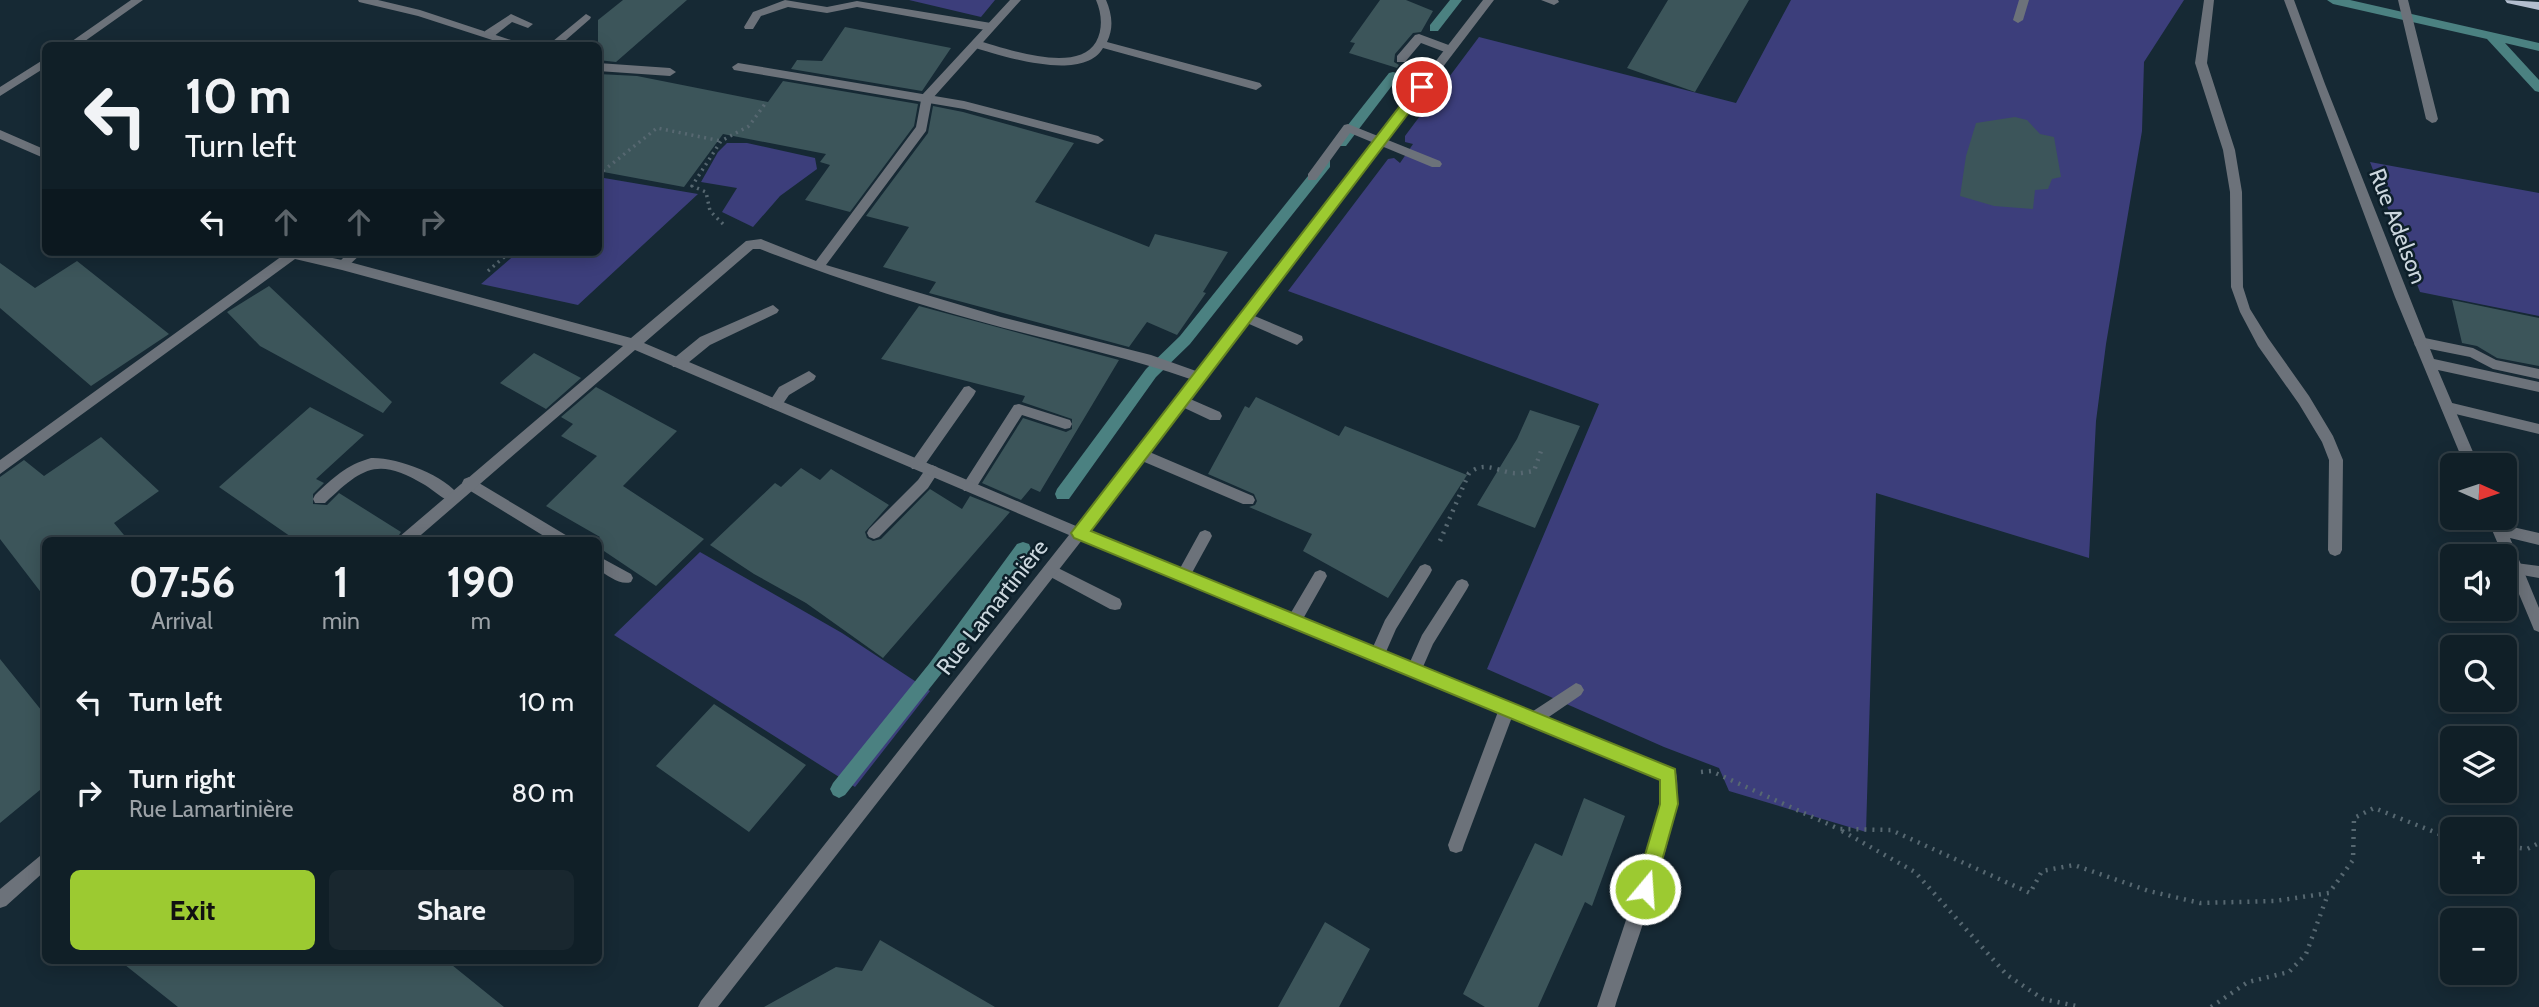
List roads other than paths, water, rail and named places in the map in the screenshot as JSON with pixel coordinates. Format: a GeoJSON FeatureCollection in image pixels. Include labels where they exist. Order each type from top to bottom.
{"type":"FeatureCollection","features":[{"type":"Feature","properties":{"kind":"main road"},"geometry":{"type":"LineString","coordinates":[[2512,0],[2539,6]]}},
{"type":"Feature","properties":{"kind":"street"},"geometry":{"type":"LineString","coordinates":[[76,42],[138,0]]}},
{"type":"Feature","properties":{"kind":"street"},"geometry":{"type":"LineString","coordinates":[[363,0],[420,13],[512,42]]}},
{"type":"Feature","properties":{"kind":"street"},"geometry":{"type":"LineString","coordinates":[[818,267],[922,128],[926,98],[1016,0]]}},
{"type":"Feature","properties":{"kind":"street"},"geometry":{"type":"LineString","coordinates":[[976,44],[1017,56],[1065,61],[1090,56],[1102,44],[1107,16],[1101,0]]}},
{"type":"Feature","properties":{"kind":"street","name":"Rue Lamartinière"},"geometry":{"type":"LineString","coordinates":[[707,1007],[1079,533],[1489,0]]}},
{"type":"Feature","properties":{"kind":"street"},"geometry":{"type":"LineString","coordinates":[[2018,20],[2024,0]]}},
{"type":"Feature","properties":{"kind":"street"},"geometry":{"type":"LineString","coordinates":[[2209,0],[2201,63],[2229,150],[2236,192],[2237,287],[2244,309],[2263,342],[2304,400],[2328,440],[2336,460],[2335,550]]}},
{"type":"Feature","properties":{"kind":"street"},"geometry":{"type":"LineString","coordinates":[[2403,0],[2432,119]]}},
{"type":"Feature","properties":{"kind":"street"},"geometry":{"type":"LineString","coordinates":[[749,27],[757,14],[787,3],[827,10],[856,4],[991,27]]}},
{"type":"Feature","properties":{"kind":"street","name":"Rue Adelson"},"geometry":{"type":"LineString","coordinates":[[2289,3],[2420,342],[2467,453]]}},
{"type":"Feature","properties":{"kind":"street"},"geometry":{"type":"LineString","coordinates":[[557,42],[586,17]]}},
{"type":"Feature","properties":{"kind":"street"},"geometry":{"type":"LineString","coordinates":[[489,34],[511,18],[528,24]]}},
{"type":"Feature","properties":{"kind":"street"},"geometry":{"type":"LineString","coordinates":[[1401,59],[1419,38],[1450,50]]}},
{"type":"Feature","properties":{"kind":"street"},"geometry":{"type":"LineString","coordinates":[[1102,44],[1256,86]]}},
{"type":"Feature","properties":{"kind":"street"},"geometry":{"type":"LineString","coordinates":[[0,92],[42,65]]}},
{"type":"Feature","properties":{"kind":"street"},"geometry":{"type":"LineString","coordinates":[[602,67],[670,72]]}},
{"type":"Feature","properties":{"kind":"street"},"geometry":{"type":"LineString","coordinates":[[738,67],[964,105],[1098,140]]}},
{"type":"Feature","properties":{"kind":"street"},"geometry":{"type":"LineString","coordinates":[[1312,177],[1348,128],[1436,164]]}},
{"type":"Feature","properties":{"kind":"street"},"geometry":{"type":"LineString","coordinates":[[0,134],[42,153]]}},
{"type":"Feature","properties":{"kind":"street"},"geometry":{"type":"LineString","coordinates":[[408,537],[750,244],[761,244],[818,267],[1001,322],[1151,360],[1199,377]]}},
{"type":"Feature","properties":{"kind":"street"},"geometry":{"type":"LineString","coordinates":[[0,468],[285,256]]}},
{"type":"Feature","properties":{"kind":"street"},"geometry":{"type":"LineString","coordinates":[[298,256],[342,265],[634,344],[917,466],[1668,775],[1669,804],[1660,842],[1606,1007]]}},
{"type":"Feature","properties":{"kind":"street"},"geometry":{"type":"LineString","coordinates":[[342,265],[352,256]]}},
{"type":"Feature","properties":{"kind":"street"},"geometry":{"type":"LineString","coordinates":[[678,363],[705,341],[773,310]]}},
{"type":"Feature","properties":{"kind":"street"},"geometry":{"type":"LineString","coordinates":[[1245,317],[1297,340]]}},
{"type":"Feature","properties":{"kind":"street"},"geometry":{"type":"LineString","coordinates":[[2420,342],[2463,350],[2493,364],[2539,374]]}},
{"type":"Feature","properties":{"kind":"street"},"geometry":{"type":"LineString","coordinates":[[2429,363],[2539,387]]}},
{"type":"Feature","properties":{"kind":"street"},"geometry":{"type":"LineString","coordinates":[[775,404],[784,391],[808,376]]}},
{"type":"Feature","properties":{"kind":"street"},"geometry":{"type":"LineString","coordinates":[[917,466],[969,391]]}},
{"type":"Feature","properties":{"kind":"street"},"geometry":{"type":"LineString","coordinates":[[1181,400],[1215,416]]}},
{"type":"Feature","properties":{"kind":"street"},"geometry":{"type":"LineString","coordinates":[[2448,407],[2539,429]]}},
{"type":"Feature","properties":{"kind":"street"},"geometry":{"type":"LineString","coordinates":[[969,487],[1019,409],[1065,424]]}},
{"type":"Feature","properties":{"kind":"street"},"geometry":{"type":"LineString","coordinates":[[1140,454],[1248,500]]}},
{"type":"Feature","properties":{"kind":"street"},"geometry":{"type":"LineString","coordinates":[[320,499],[358,467],[380,464],[420,474],[453,497]]}},
{"type":"Feature","properties":{"kind":"street"},"geometry":{"type":"LineString","coordinates":[[874,533],[923,484],[932,471]]}},
{"type":"Feature","properties":{"kind":"street"},"geometry":{"type":"LineString","coordinates":[[469,483],[557,537]]}},
{"type":"Feature","properties":{"kind":"street"},"geometry":{"type":"LineString","coordinates":[[2514,530],[2539,539]]}},
{"type":"Feature","properties":{"kind":"street"},"geometry":{"type":"LineString","coordinates":[[1183,576],[1205,536]]}},
{"type":"Feature","properties":{"kind":"street"},"geometry":{"type":"LineString","coordinates":[[602,564],[626,578]]}},
{"type":"Feature","properties":{"kind":"street"},"geometry":{"type":"LineString","coordinates":[[2517,569],[2539,572]]}},
{"type":"Feature","properties":{"kind":"street"},"geometry":{"type":"LineString","coordinates":[[1050,570],[1115,604]]}},
{"type":"Feature","properties":{"kind":"street"},"geometry":{"type":"LineString","coordinates":[[1377,656],[1390,625],[1424,570]]}},
{"type":"Feature","properties":{"kind":"street"},"geometry":{"type":"LineString","coordinates":[[2517,571],[2539,625]]}},
{"type":"Feature","properties":{"kind":"street"},"geometry":{"type":"LineString","coordinates":[[1294,621],[1320,576]]}},
{"type":"Feature","properties":{"kind":"street"},"geometry":{"type":"LineString","coordinates":[[1414,671],[1427,640],[1462,585]]}},
{"type":"Feature","properties":{"kind":"street"},"geometry":{"type":"LineString","coordinates":[[1532,720],[1576,690]]}},
{"type":"Feature","properties":{"kind":"street"},"geometry":{"type":"LineString","coordinates":[[1456,845],[1507,709]]}},
{"type":"Feature","properties":{"kind":"street"},"geometry":{"type":"LineString","coordinates":[[0,900],[42,863]]}},
{"type":"Feature","properties":{"kind":"waterway"},"geometry":{"type":"LineString","coordinates":[[1434,28],[1456,0]]}},
{"type":"Feature","properties":{"kind":"waterway"},"geometry":{"type":"LineString","coordinates":[[2333,0],[2491,36]]}},
{"type":"Feature","properties":{"kind":"waterway"},"geometry":{"type":"LineString","coordinates":[[2491,36],[2539,47]]}},
{"type":"Feature","properties":{"kind":"waterway"},"geometry":{"type":"LineString","coordinates":[[2491,36],[2539,88]]}},
{"type":"Feature","properties":{"kind":"waterway"},"geometry":{"type":"LineString","coordinates":[[1341,143],[1393,76]]}},
{"type":"Feature","properties":{"kind":"waterway"},"geometry":{"type":"LineString","coordinates":[[1063,494],[1151,373],[1185,340],[1325,164]]}},
{"type":"Feature","properties":{"kind":"waterway"},"geometry":{"type":"LineString","coordinates":[[839,789],[935,669],[1023,549]]}}]}
